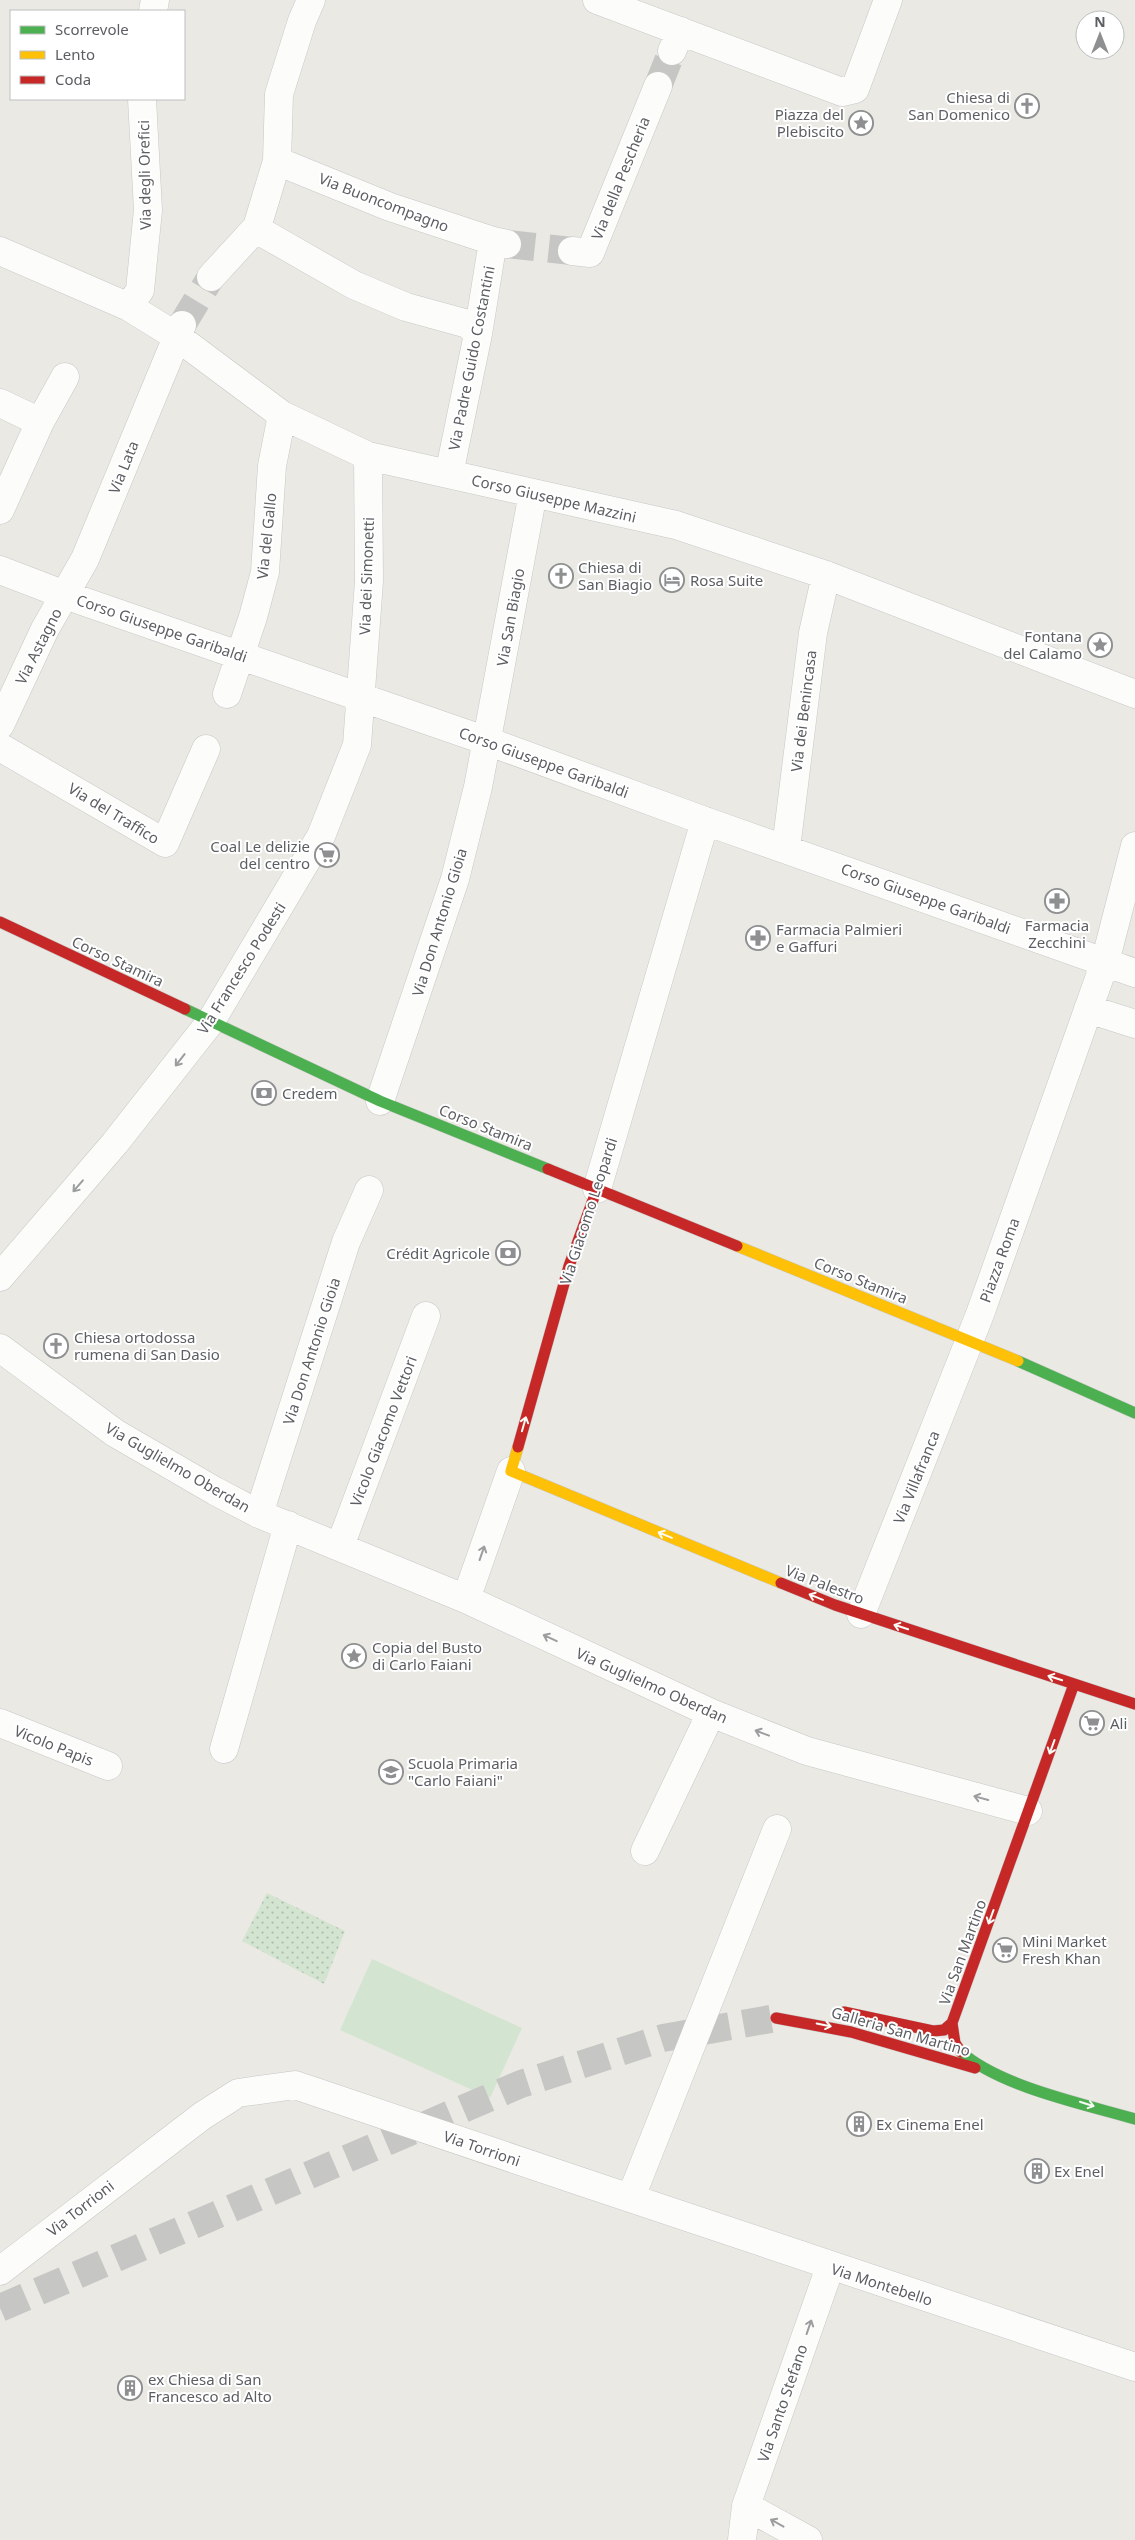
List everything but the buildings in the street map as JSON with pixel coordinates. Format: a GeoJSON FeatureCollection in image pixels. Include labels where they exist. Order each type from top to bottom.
{"type":"FeatureCollection","features":[{"type":"Feature","properties":{"kind":"street"},"geometry":{"type":"LineString","coordinates":[[211,277],[257,227],[277,161],[279,94],[302,21],[311,0]]}},
{"type":"Feature","properties":{"kind":"street"},"geometry":{"type":"LineString","coordinates":[[596,0],[676,41],[842,92],[856,89],[888,0]]}},
{"type":"Feature","properties":{"kind":"street","name":"Via della Pescheria"},"geometry":{"type":"LineString","coordinates":[[572,251],[590,253],[658,86]]}},
{"type":"Feature","properties":{"kind":"street","name":"Via degli Orefici"},"geometry":{"type":"LineString","coordinates":[[129,307],[140,290],[148,210],[142,100]]}},
{"type":"Feature","properties":{"kind":"street","name":"Via Buoncompagno"},"geometry":{"type":"LineString","coordinates":[[277,161],[390,207],[500,242]]}},
{"type":"Feature","properties":{"kind":"street"},"geometry":{"type":"LineString","coordinates":[[257,227],[263,233],[354,285],[406,307],[468,324],[478,334]]}},
{"type":"Feature","properties":{"kind":"street","name":"Via Padre Guido Costantini"},"geometry":{"type":"LineString","coordinates":[[449,474],[478,334],[500,242]]}},
{"type":"Feature","properties":{"kind":"street","name":"Corso Giuseppe Mazzini"},"geometry":{"type":"LineString","coordinates":[[0,252],[129,307],[179,331],[282,415],[368,456],[676,525],[826,575],[1135,694]]}},
{"type":"Feature","properties":{"kind":"street","name":"Via Lata"},"geometry":{"type":"LineString","coordinates":[[65,595],[85,559],[179,331]]}},
{"type":"Feature","properties":{"kind":"street"},"geometry":{"type":"LineString","coordinates":[[0,510],[40,422],[66,376]]}},
{"type":"Feature","properties":{"kind":"street"},"geometry":{"type":"LineString","coordinates":[[0,403],[40,422]]}},
{"type":"Feature","properties":{"kind":"street","name":"Via del Gallo"},"geometry":{"type":"LineString","coordinates":[[241,655],[265,572],[272,466],[282,415]]}},
{"type":"Feature","properties":{"kind":"street","name":"Via dei Simonetti"},"geometry":{"type":"LineString","coordinates":[[360,696],[369,581],[368,456]]}},
{"type":"Feature","properties":{"kind":"street","name":"Via San Biagio"},"geometry":{"type":"LineString","coordinates":[[487,740],[532,493]]}},
{"type":"Feature","properties":{"kind":"street","name":"Corso Giuseppe Garibaldi"},"geometry":{"type":"LineString","coordinates":[[0,570],[65,595],[487,740],[706,821],[1096,959]]}},
{"type":"Feature","properties":{"kind":"street","name":"Via dei Benincasa"},"geometry":{"type":"LineString","coordinates":[[786,848],[813,633],[826,575]]}},
{"type":"Feature","properties":{"kind":"street","name":"Via Astagno"},"geometry":{"type":"LineString","coordinates":[[0,725],[44,629],[65,595]]}},
{"type":"Feature","properties":{"kind":"street"},"geometry":{"type":"LineString","coordinates":[[227,694],[241,655]]}},
{"type":"Feature","properties":{"kind":"street","name":"Via Francesco Podesti"},"geometry":{"type":"LineString","coordinates":[[0,1277],[115,1143],[211,1022],[321,836],[357,745],[360,696]]}},
{"type":"Feature","properties":{"kind":"street","name":"Via Don Antonio Gioia"},"geometry":{"type":"LineString","coordinates":[[380,1100],[455,879],[478,788],[487,740]]}},
{"type":"Feature","properties":{"kind":"street","name":"Via del Traffico"},"geometry":{"type":"LineString","coordinates":[[0,747],[112,810],[165,843],[206,749]]}},
{"type":"Feature","properties":{"kind":"street","name":"Via Giacomo Leopardi"},"geometry":{"type":"LineString","coordinates":[[466,1599],[511,1471],[569,1266],[597,1189],[706,821]]}},
{"type":"Feature","properties":{"kind":"street","name":"Piazza Roma"},"geometry":{"type":"LineString","coordinates":[[970,1340],[1088,1009],[1096,959],[1135,846]]}},
{"type":"Feature","properties":{"kind":"street","name":"Corso Stamira"},"geometry":{"type":"LineString","coordinates":[[0,922],[380,1100],[970,1340]]}},
{"type":"Feature","properties":{"kind":"street"},"geometry":{"type":"LineString","coordinates":[[1096,959],[1135,973]]}},
{"type":"Feature","properties":{"kind":"street"},"geometry":{"type":"LineString","coordinates":[[1088,1009],[1135,1024]]}},
{"type":"Feature","properties":{"kind":"street","name":"Via Don Antonio Gioia"},"geometry":{"type":"LineString","coordinates":[[259,1514],[346,1242],[369,1190]]}},
{"type":"Feature","properties":{"kind":"street","name":"Vicolo Giacomo Vettori"},"geometry":{"type":"LineString","coordinates":[[340,1546],[426,1316]]}},
{"type":"Feature","properties":{"kind":"street"},"geometry":{"type":"LineString","coordinates":[[970,1340],[1135,1413]]}},
{"type":"Feature","properties":{"kind":"street","name":"Via Villafranca"},"geometry":{"type":"LineString","coordinates":[[861,1614],[970,1340]]}},
{"type":"Feature","properties":{"kind":"street","name":"Via Guglielmo Oberdan"},"geometry":{"type":"LineString","coordinates":[[0,1348],[115,1433],[259,1514],[466,1599],[711,1713],[807,1751],[1028,1811]]}},
{"type":"Feature","properties":{"kind":"street","name":"Via Palestro"},"geometry":{"type":"LineString","coordinates":[[511,1471],[861,1614],[1135,1704]]}},
{"type":"Feature","properties":{"kind":"street"},"geometry":{"type":"LineString","coordinates":[[224,1749],[288,1525]]}},
{"type":"Feature","properties":{"kind":"street","name":"Via San Martino"},"geometry":{"type":"LineString","coordinates":[[1074,1684],[952,2023],[953,2038],[958,2048],[968,2058],[991,2073],[1135,2119]]}},
{"type":"Feature","properties":{"kind":"street"},"geometry":{"type":"LineString","coordinates":[[644,1851],[711,1713]]}},
{"type":"Feature","properties":{"kind":"street","name":"Vicolo Papis"},"geometry":{"type":"LineString","coordinates":[[0,1723],[108,1766]]}},
{"type":"Feature","properties":{"kind":"street"},"geometry":{"type":"LineString","coordinates":[[631,2197],[776,1829]]}},
{"type":"Feature","properties":{"kind":"street","name":"Galleria San Martino"},"geometry":{"type":"LineString","coordinates":[[810,2012],[776,2018],[818,2024],[875,2036],[991,2073]]}},
{"type":"Feature","properties":{"kind":"street","name":"Galleria San Martino"},"geometry":{"type":"LineString","coordinates":[[836,2012],[889,2020],[933,2031],[944,2030],[952,2023]]}},
{"type":"Feature","properties":{"kind":"street","name":"Via Torrioni"},"geometry":{"type":"LineString","coordinates":[[1,2270],[202,2116],[238,2093],[295,2085],[631,2197]]}},
{"type":"Feature","properties":{"kind":"street","name":"Via Montebello"},"geometry":{"type":"LineString","coordinates":[[631,2197],[830,2267],[1135,2367]]}},
{"type":"Feature","properties":{"kind":"street","name":"Via Santo Stefano"},"geometry":{"type":"LineString","coordinates":[[742,2540],[746,2506],[830,2267]]}},
{"type":"Feature","properties":{"kind":"street"},"geometry":{"type":"LineString","coordinates":[[746,2506],[808,2540]]}},
{"type":"Feature","properties":{"kind":"green space"},"geometry":{"type":"Polygon","coordinates":[[[267,1893],[345,1931],[324,1984],[242,1941],[267,1893]]]}},
{"type":"Feature","properties":{"kind":"green space"},"geometry":{"type":"Polygon","coordinates":[[[372,1959],[522,2028],[490,2098],[340,2030],[372,1959]]]}},
{"type":"Feature","properties":{"kind":"tunnel"},"geometry":{"type":"LineString","coordinates":[[658,86],[672,51]]}},
{"type":"Feature","properties":{"kind":"tunnel"},"geometry":{"type":"LineString","coordinates":[[507,244],[572,251]]}},
{"type":"Feature","properties":{"kind":"tunnel"},"geometry":{"type":"LineString","coordinates":[[182,325],[211,277]]}},
{"type":"Feature","properties":{"kind":"tunnel"},"geometry":{"type":"LineString","coordinates":[[0,2308],[521,2084],[663,2038],[776,2018]]}},
{"type":"Feature","properties":{"kind":"traffic: fast"},"geometry":{"type":"LineString","coordinates":[[185,1009],[380,1101],[548,1169]]}},
{"type":"Feature","properties":{"kind":"traffic: fast"},"geometry":{"type":"LineString","coordinates":[[1018,1361],[1135,1413]]}},
{"type":"Feature","properties":{"kind":"traffic: fast"},"geometry":{"type":"LineString","coordinates":[[961,2052],[978,2064],[1020,2085],[1135,2119]]}},
{"type":"Feature","properties":{"kind":"traffic: slow"},"geometry":{"type":"LineString","coordinates":[[737,1246],[1018,1361]]}},
{"type":"Feature","properties":{"kind":"traffic: slow"},"geometry":{"type":"LineString","coordinates":[[518,1447],[511,1471],[781,1583]]}},
{"type":"Feature","properties":{"kind":"traffic: jam"},"geometry":{"type":"LineString","coordinates":[[0,922],[185,1009]]}},
{"type":"Feature","properties":{"kind":"traffic: jam"},"geometry":{"type":"LineString","coordinates":[[548,1169],[737,1246]]}},
{"type":"Feature","properties":{"kind":"traffic: jam"},"geometry":{"type":"LineString","coordinates":[[518,1447],[569,1266],[597,1189]]}},
{"type":"Feature","properties":{"kind":"traffic: jam"},"geometry":{"type":"LineString","coordinates":[[781,1583],[835,1605],[1135,1704]]}},
{"type":"Feature","properties":{"kind":"traffic: jam"},"geometry":{"type":"LineString","coordinates":[[961,2052],[955,2043],[952,2023],[1074,1684]]}},
{"type":"Feature","properties":{"kind":"traffic: jam"},"geometry":{"type":"LineString","coordinates":[[844,2012],[933,2031],[944,2030],[952,2023]]}},
{"type":"Feature","properties":{"kind":"traffic: jam"},"geometry":{"type":"LineString","coordinates":[[776,2018],[851,2032],[975,2068]]}},
{"type":"Feature","properties":{"kind":"place","name":"Chiesa di San Domenico"},"geometry":{"type":"Point","coordinates":[1027,106]}},
{"type":"Feature","properties":{"kind":"place","name":"Piazza del Plebiscito"},"geometry":{"type":"Point","coordinates":[861,123]}},
{"type":"Feature","properties":{"kind":"place","name":"Chiesa di San Biagio"},"geometry":{"type":"Point","coordinates":[561,576]}},
{"type":"Feature","properties":{"kind":"place","name":"Rosa Suite"},"geometry":{"type":"Point","coordinates":[672,580]}},
{"type":"Feature","properties":{"kind":"place","name":"Fontana del Calamo"},"geometry":{"type":"Point","coordinates":[1100,645]}},
{"type":"Feature","properties":{"kind":"place","name":"Coal Le delizie del centro"},"geometry":{"type":"Point","coordinates":[327,855]}},
{"type":"Feature","properties":{"kind":"place","name":"Farmacia Zecchini"},"geometry":{"type":"Point","coordinates":[1057,901]}},
{"type":"Feature","properties":{"kind":"place","name":"Farmacia Palmieri e Gaffuri"},"geometry":{"type":"Point","coordinates":[758,938]}},
{"type":"Feature","properties":{"kind":"place","name":"Credem"},"geometry":{"type":"Point","coordinates":[264,1093]}},
{"type":"Feature","properties":{"kind":"place","name":"Crédit Agricole"},"geometry":{"type":"Point","coordinates":[508,1253]}},
{"type":"Feature","properties":{"kind":"place","name":"Chiesa ortodossa rumena di San Dasio"},"geometry":{"type":"Point","coordinates":[56,1346]}},
{"type":"Feature","properties":{"kind":"place","name":"Copia del Busto di Carlo Faiani"},"geometry":{"type":"Point","coordinates":[354,1656]}},
{"type":"Feature","properties":{"kind":"place","name":"Ali"},"geometry":{"type":"Point","coordinates":[1092,1723]}},
{"type":"Feature","properties":{"kind":"place","name":"Scuola Primaria \"Carlo Faiani\""},"geometry":{"type":"Point","coordinates":[391,1772]}},
{"type":"Feature","properties":{"kind":"place","name":"Mini Market Fresh Khan"},"geometry":{"type":"Point","coordinates":[1005,1950]}},
{"type":"Feature","properties":{"kind":"place","name":"Ex Cinema Enel"},"geometry":{"type":"Point","coordinates":[859,2124]}},
{"type":"Feature","properties":{"kind":"place","name":"Ex Enel"},"geometry":{"type":"Point","coordinates":[1037,2171]}},
{"type":"Feature","properties":{"kind":"place","name":"ex Chiesa di San Francesco ad Alto"},"geometry":{"type":"Point","coordinates":[130,2388]}}]}
